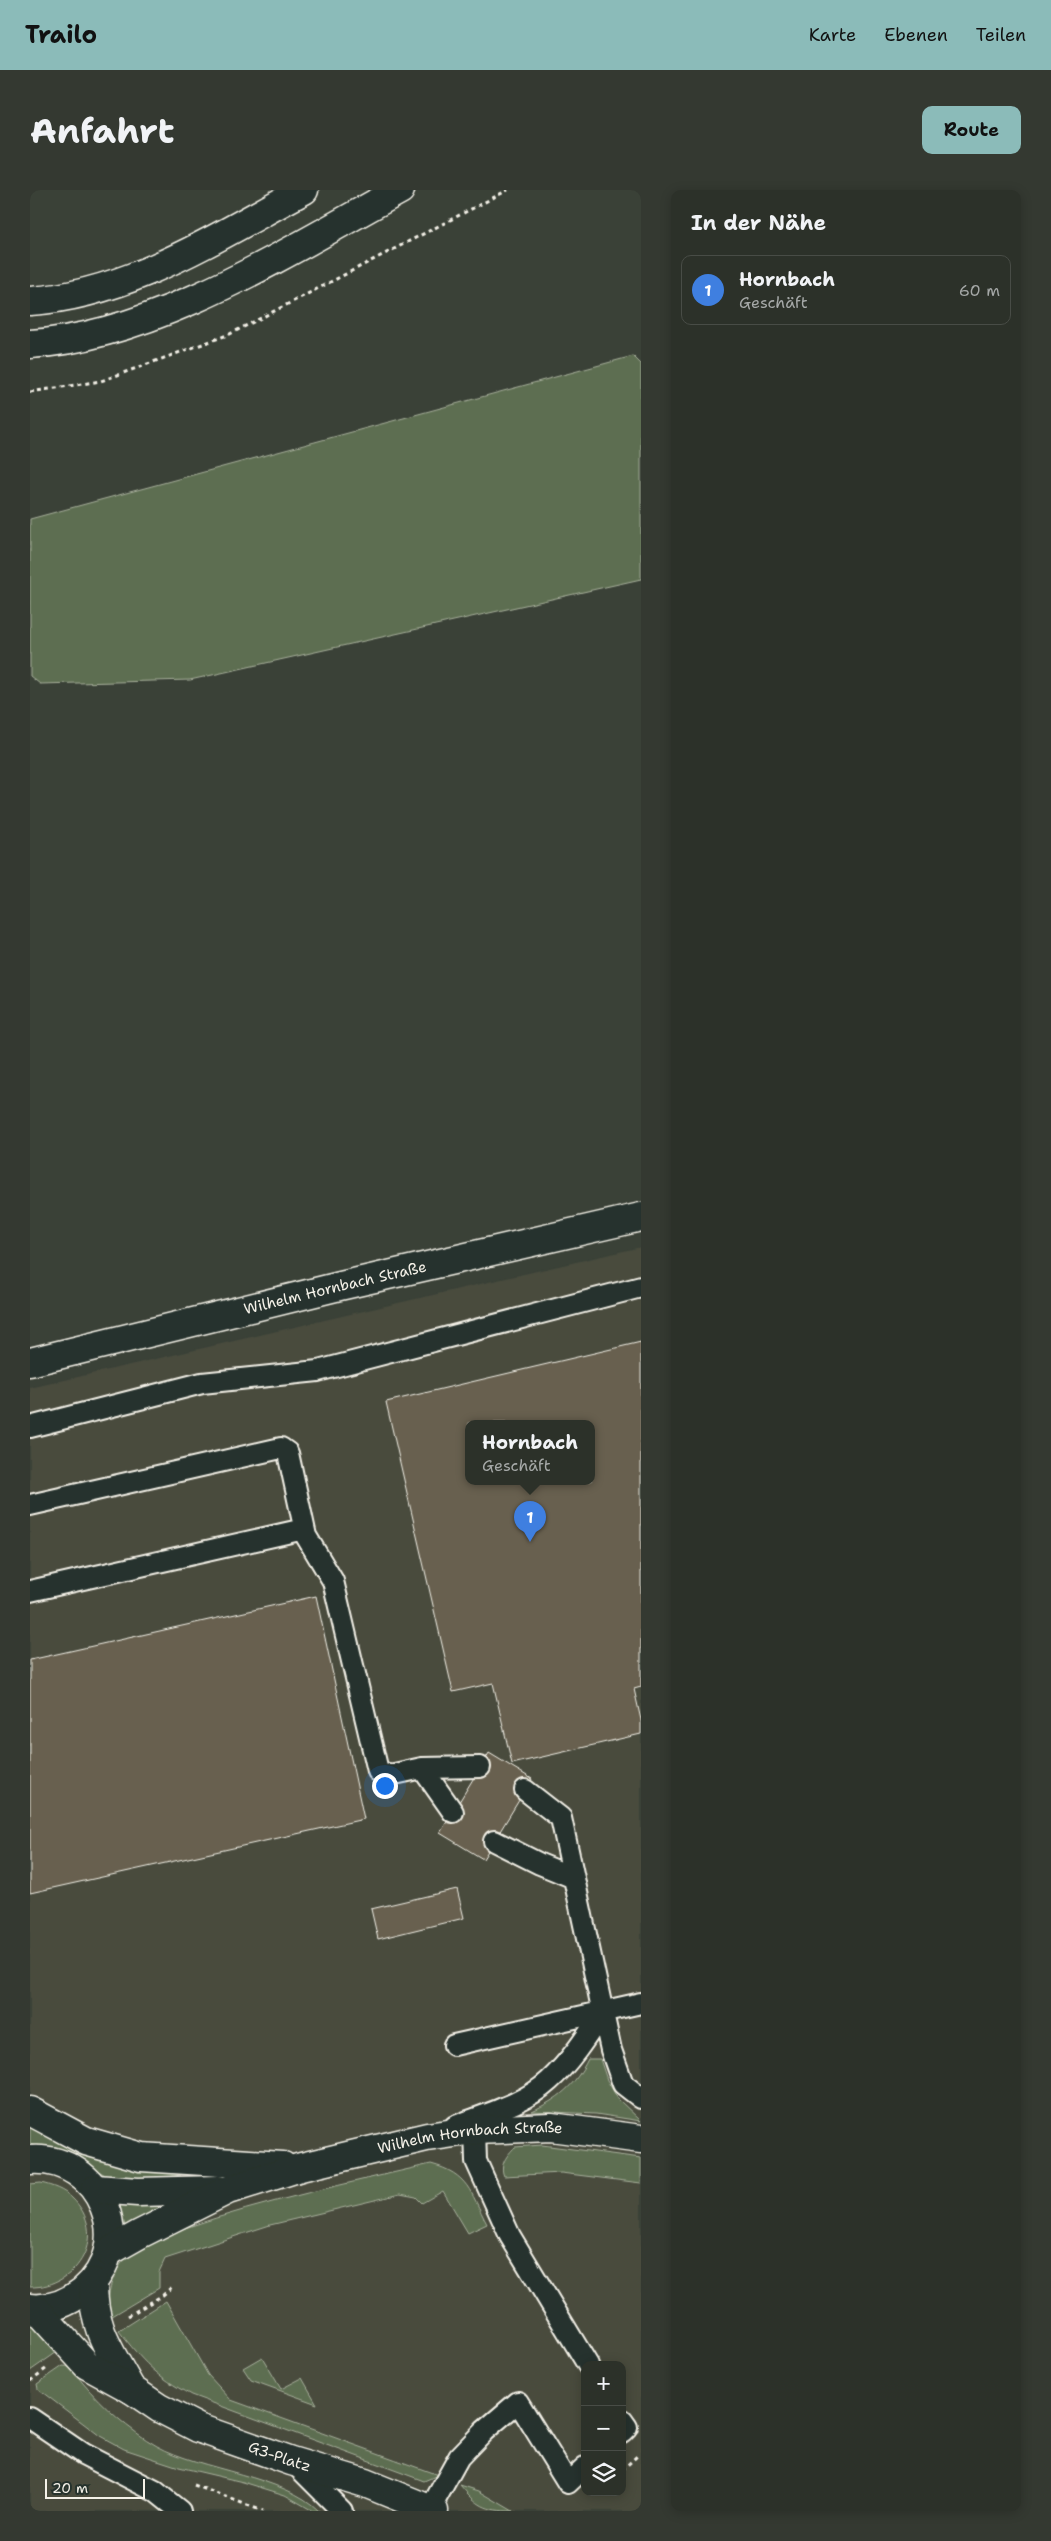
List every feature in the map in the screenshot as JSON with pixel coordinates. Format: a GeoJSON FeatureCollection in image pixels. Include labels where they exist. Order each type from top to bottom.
{"type":"FeatureCollection","features":[{"type":"Feature","properties":{"kind":"main road"},"geometry":{"type":"LineString","coordinates":[[30,301],[108,285],[154,268],[304,190]]}},
{"type":"Feature","properties":{"kind":"main road"},"geometry":{"type":"LineString","coordinates":[[30,344],[102,331],[160,312],[261,266],[400,190]]}},
{"type":"Feature","properties":{"kind":"main road","name":"Wilhelm Hornbach Straße"},"geometry":{"type":"LineString","coordinates":[[30,1362],[340,1286],[641,1217]]}},
{"type":"Feature","properties":{"kind":"main road","name":"Wilhelm Hornbach Straße"},"geometry":{"type":"LineString","coordinates":[[30,2111],[86,2141],[141,2157],[302,2167]]}},
{"type":"Feature","properties":{"kind":"main road","name":"Wilhelm Hornbach Straße"},"geometry":{"type":"LineString","coordinates":[[108,2252],[228,2190],[302,2167],[427,2137],[475,2130],[551,2127],[641,2139]]}},
{"type":"Feature","properties":{"kind":"main road"},"geometry":{"type":"LineString","coordinates":[[31,2160],[50,2162],[67,2167],[83,2176],[95,2189],[107,2212],[110,2230],[108,2252],[104,2264],[93,2282],[76,2297],[59,2305],[33,2308]]}},
{"type":"Feature","properties":{"kind":"main road","name":"Wilhelm Hornbach Straße"},"geometry":{"type":"LineString","coordinates":[[95,2189],[138,2192],[228,2190]]}},
{"type":"Feature","properties":{"kind":"main road","name":"G3-Platz"},"geometry":{"type":"LineString","coordinates":[[93,2282],[93,2301],[100,2333],[132,2389]]}},
{"type":"Feature","properties":{"kind":"main road","name":"G3-Platz"},"geometry":{"type":"LineString","coordinates":[[33,2308],[87,2365],[132,2389],[159,2408],[198,2428],[291,2461],[365,2483],[431,2510]]}},
{"type":"Feature","properties":{"kind":"lane"},"geometry":{"type":"LineString","coordinates":[[30,1426],[202,1383],[318,1371],[641,1287]]}},
{"type":"Feature","properties":{"kind":"lane"},"geometry":{"type":"LineString","coordinates":[[30,1505],[281,1448],[288,1453],[306,1536],[333,1581],[376,1767],[380,1773],[390,1774],[422,1768],[480,1767]]}},
{"type":"Feature","properties":{"kind":"lane"},"geometry":{"type":"LineString","coordinates":[[30,1591],[304,1529]]}},
{"type":"Feature","properties":{"kind":"lane"},"geometry":{"type":"LineString","coordinates":[[422,1768],[453,1812]]}},
{"type":"Feature","properties":{"kind":"lane"},"geometry":{"type":"LineString","coordinates":[[525,1790],[562,1818],[611,2050],[623,2084],[641,2098]]}},
{"type":"Feature","properties":{"kind":"lane"},"geometry":{"type":"LineString","coordinates":[[494,1841],[540,1864],[574,1878]]}},
{"type":"Feature","properties":{"kind":"lane"},"geometry":{"type":"LineString","coordinates":[[454,2045],[641,2003]]}},
{"type":"Feature","properties":{"kind":"lane"},"geometry":{"type":"LineString","coordinates":[[427,2137],[517,2101],[548,2083],[578,2050],[603,2012]]}},
{"type":"Feature","properties":{"kind":"lane"},"geometry":{"type":"LineString","coordinates":[[475,2130],[476,2162],[510,2236],[586,2361]]}},
{"type":"Feature","properties":{"kind":"lane"},"geometry":{"type":"LineString","coordinates":[[431,2510],[460,2456],[484,2431],[518,2402],[568,2483],[581,2471]]}},
{"type":"Feature","properties":{"kind":"lane"},"geometry":{"type":"LineString","coordinates":[[30,2418],[84,2454],[154,2491],[180,2511]]}},
{"type":"Feature","properties":{"kind":"lane"},"geometry":{"type":"LineString","coordinates":[[291,2461],[342,2511]]}},
{"type":"Feature","properties":{"kind":"path"},"geometry":{"type":"LineString","coordinates":[[30,392],[102,381],[230,334],[508,190]]}},
{"type":"Feature","properties":{"kind":"path"},"geometry":{"type":"LineString","coordinates":[[626,2466],[641,2452]]}},
{"type":"Feature","properties":{"kind":"shaded area"},"geometry":{"type":"Polygon","coordinates":[[[641,1247],[641,2511],[30,2511],[30,1388],[641,1247]]]}},
{"type":"Feature","properties":{"kind":"green space"},"geometry":{"type":"Polygon","coordinates":[[[633,356],[641,364],[641,579],[190,680],[40,684],[30,676],[30,519],[633,356]]]}},
{"type":"Feature","properties":{"kind":"green space"},"geometry":{"type":"Polygon","coordinates":[[[588,2059],[600,2059],[607,2080],[618,2099],[641,2121],[596,2114],[532,2111],[550,2102],[565,2091],[577,2077],[588,2059]]]}},
{"type":"Feature","properties":{"kind":"green space"},"geometry":{"type":"Polygon","coordinates":[[[30,2123],[178,2171],[181,2175],[131,2182],[113,2179],[74,2158],[30,2144],[30,2123]]]}},
{"type":"Feature","properties":{"kind":"green space"},"geometry":{"type":"Polygon","coordinates":[[[542,2145],[641,2158],[641,2183],[561,2173],[504,2176],[503,2164],[515,2147],[542,2145]]]}},
{"type":"Feature","properties":{"kind":"green space"},"geometry":{"type":"Polygon","coordinates":[[[431,2164],[444,2168],[461,2179],[472,2194],[487,2224],[468,2233],[443,2191],[422,2203],[416,2197],[400,2194],[270,2225],[165,2259],[159,2272],[159,2288],[109,2318],[110,2287],[118,2269],[131,2253],[149,2240],[215,2218],[276,2201],[431,2164]]]}},
{"type":"Feature","properties":{"kind":"green space"},"geometry":{"type":"Polygon","coordinates":[[[41,2183],[61,2190],[72,2198],[83,2212],[88,2227],[88,2242],[83,2256],[75,2269],[47,2285],[30,2287],[30,2184],[41,2183]]]}},
{"type":"Feature","properties":{"kind":"green space"},"geometry":{"type":"Polygon","coordinates":[[[170,2199],[172,2205],[121,2228],[121,2216],[116,2203],[170,2199]]]}},
{"type":"Feature","properties":{"kind":"green space"},"geometry":{"type":"Polygon","coordinates":[[[166,2301],[208,2375],[231,2400],[438,2475],[424,2481],[191,2395],[168,2381],[159,2375],[135,2351],[119,2331],[166,2301]]]}},
{"type":"Feature","properties":{"kind":"green space"},"geometry":{"type":"Polygon","coordinates":[[[30,2324],[60,2350],[30,2371],[30,2324]]]}},
{"type":"Feature","properties":{"kind":"green space"},"geometry":{"type":"Polygon","coordinates":[[[262,2357],[281,2389],[302,2378],[317,2404],[251,2380],[243,2368],[262,2357]]]}},
{"type":"Feature","properties":{"kind":"green space"},"geometry":{"type":"Polygon","coordinates":[[[63,2366],[72,2369],[90,2391],[117,2417],[136,2433],[157,2446],[175,2454],[285,2489],[304,2499],[319,2511],[313,2511],[285,2495],[243,2482],[179,2467],[124,2449],[100,2436],[38,2389],[37,2384],[63,2366]]]}},
{"type":"Feature","properties":{"kind":"green space"},"geometry":{"type":"Polygon","coordinates":[[[460,2485],[479,2491],[513,2511],[495,2510],[483,2506],[472,2498],[460,2485]]]}},
{"type":"Feature","properties":{"kind":"building"},"geometry":{"type":"Polygon","coordinates":[[[641,1342],[641,1687],[634,1689],[641,1720],[641,1734],[512,1764],[493,1683],[453,1692],[386,1402],[641,1342]]]}},
{"type":"Feature","properties":{"kind":"building"},"geometry":{"type":"Polygon","coordinates":[[[316,1596],[364,1819],[30,1893],[30,1660],[316,1596]]]}},
{"type":"Feature","properties":{"kind":"building"},"geometry":{"type":"Polygon","coordinates":[[[489,1753],[532,1779],[483,1859],[440,1833],[489,1753]]]}},
{"type":"Feature","properties":{"kind":"building"},"geometry":{"type":"Polygon","coordinates":[[[457,1889],[464,1918],[378,1939],[371,1909],[457,1889]]]}},
{"type":"Feature","properties":{"kind":"place","name":"Hornbach"},"geometry":{"type":"Point","coordinates":[530,1542]}}]}
